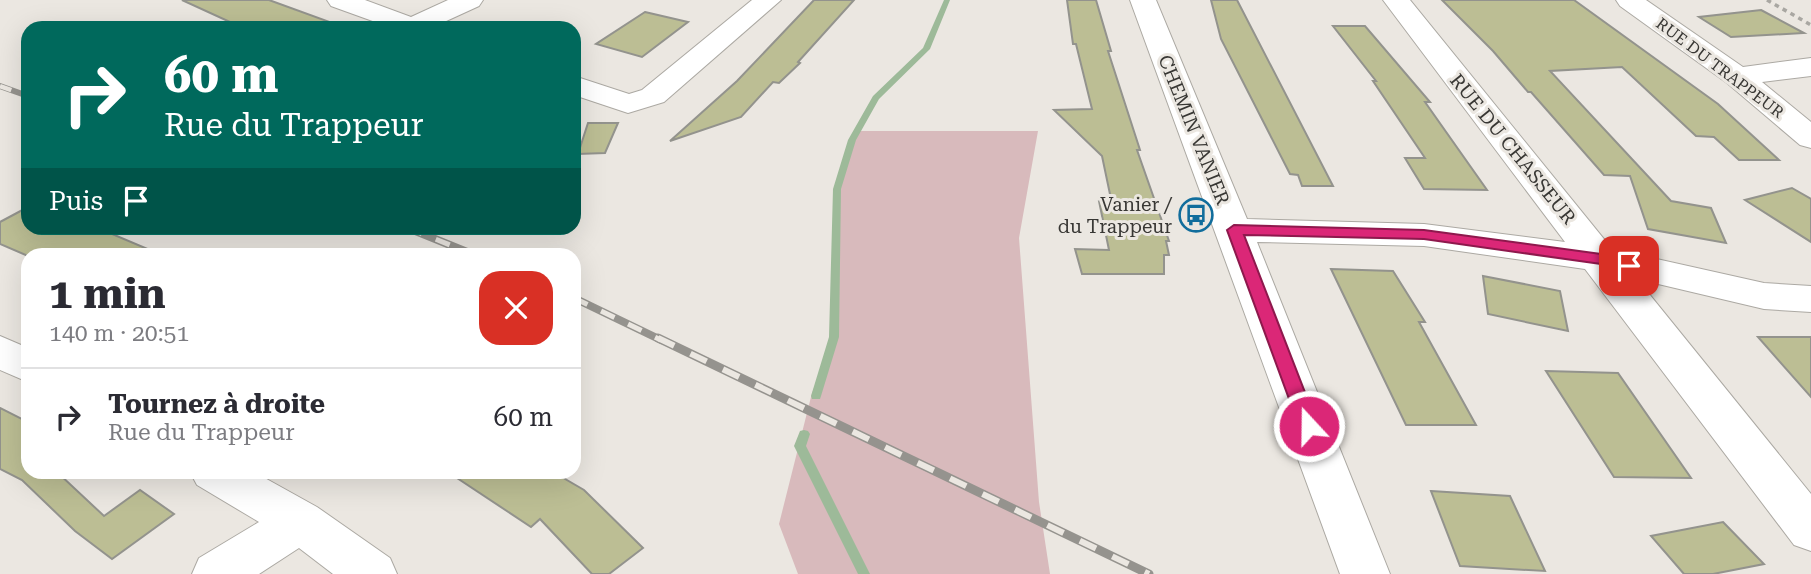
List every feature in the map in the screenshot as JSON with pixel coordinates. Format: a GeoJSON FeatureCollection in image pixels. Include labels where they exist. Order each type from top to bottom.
{"type":"FeatureCollection","features":[{"type":"Feature","properties":{"kind":"street"},"geometry":{"type":"LineString","coordinates":[[340,0],[398,21]]}},
{"type":"Feature","properties":{"kind":"street"},"geometry":{"type":"LineString","coordinates":[[427,21],[470,0]]}},
{"type":"Feature","properties":{"kind":"street"},"geometry":{"type":"LineString","coordinates":[[581,87],[628,104],[653,96],[768,0]]}},
{"type":"Feature","properties":{"kind":"street","name":"CHEMIN VANIER"},"geometry":{"type":"LineString","coordinates":[[1143,0],[1234,230],[1364,574]]}},
{"type":"Feature","properties":{"kind":"street","name":"RUE DU CHASSEUR"},"geometry":{"type":"LineString","coordinates":[[1396,0],[1811,530]]}},
{"type":"Feature","properties":{"kind":"street","name":"RUE DU TRAPPEUR"},"geometry":{"type":"LineString","coordinates":[[1629,0],[1737,77],[1811,138]]}},
{"type":"Feature","properties":{"kind":"street"},"geometry":{"type":"LineString","coordinates":[[1737,77],[1811,66]]}},
{"type":"Feature","properties":{"kind":"street"},"geometry":{"type":"LineString","coordinates":[[1234,230],[1424,234],[1601,259],[1764,296],[1811,299]]}},
{"type":"Feature","properties":{"kind":"street"},"geometry":{"type":"LineString","coordinates":[[0,351],[21,363]]}},
{"type":"Feature","properties":{"kind":"street"},"geometry":{"type":"LineString","coordinates":[[225,479],[300,522],[372,574]]}},
{"type":"Feature","properties":{"kind":"street"},"geometry":{"type":"LineString","coordinates":[[218,574],[300,522]]}},
{"type":"Feature","properties":{"kind":"path"},"geometry":{"type":"LineString","coordinates":[[1767,0],[1811,25]]}},
{"type":"Feature","properties":{"kind":"shaded area"},"geometry":{"type":"Polygon","coordinates":[[[857,131],[1038,131],[1019,238],[1039,502],[1050,574],[798,574],[779,524],[812,393],[834,337],[837,189],[857,131]]]}},
{"type":"Feature","properties":{"kind":"building"},"geometry":{"type":"Polygon","coordinates":[[[182,0],[269,0],[327,21],[228,21],[182,0]]]}},
{"type":"Feature","properties":{"kind":"building"},"geometry":{"type":"Polygon","coordinates":[[[814,0],[854,0],[798,62],[800,63],[779,83],[773,82],[741,117],[670,141],[737,81],[814,0]]]}},
{"type":"Feature","properties":{"kind":"building"},"geometry":{"type":"Polygon","coordinates":[[[1067,0],[1096,0],[1111,51],[1108,51],[1140,150],[1137,150],[1169,241],[1166,241],[1169,255],[1164,255],[1164,274],[1082,274],[1075,249],[1109,250],[1099,201],[1111,199],[1102,156],[1054,110],[1092,109],[1076,44],[1073,44],[1067,0]]]}},
{"type":"Feature","properties":{"kind":"building"},"geometry":{"type":"Polygon","coordinates":[[[1211,0],[1237,0],[1333,186],[1302,186],[1298,175],[1290,174],[1221,39],[1211,0]]]}},
{"type":"Feature","properties":{"kind":"building"},"geometry":{"type":"Polygon","coordinates":[[[1442,0],[1574,0],[1718,104],[1779,160],[1739,160],[1714,137],[1696,136],[1622,67],[1550,71],[1671,201],[1711,208],[1726,243],[1648,229],[1630,176],[1604,175],[1531,92],[1528,92],[1493,51],[1442,0]]]}},
{"type":"Feature","properties":{"kind":"building"},"geometry":{"type":"Polygon","coordinates":[[[1761,10],[1804,33],[1731,37],[1699,17],[1761,10]]]}},
{"type":"Feature","properties":{"kind":"building"},"geometry":{"type":"Polygon","coordinates":[[[645,12],[688,22],[642,57],[596,44],[645,12]]]}},
{"type":"Feature","properties":{"kind":"building"},"geometry":{"type":"Polygon","coordinates":[[[1333,26],[1365,26],[1430,102],[1425,102],[1487,190],[1424,189],[1405,158],[1425,158],[1373,81],[1376,81],[1333,26]]]}},
{"type":"Feature","properties":{"kind":"building"},"geometry":{"type":"Polygon","coordinates":[[[588,123],[618,123],[605,153],[581,154],[588,123]]]}},
{"type":"Feature","properties":{"kind":"building"},"geometry":{"type":"Polygon","coordinates":[[[1792,188],[1811,199],[1811,242],[1745,200],[1792,188]]]}},
{"type":"Feature","properties":{"kind":"building"},"geometry":{"type":"Polygon","coordinates":[[[21,211],[21,235],[114,235],[145,248],[21,248],[21,253],[0,244],[0,222],[21,211]]]}},
{"type":"Feature","properties":{"kind":"building"},"geometry":{"type":"Polygon","coordinates":[[[1331,269],[1393,271],[1425,322],[1419,322],[1476,425],[1406,425],[1331,269]]]}},
{"type":"Feature","properties":{"kind":"building"},"geometry":{"type":"Polygon","coordinates":[[[1483,276],[1560,291],[1568,331],[1488,314],[1483,276]]]}},
{"type":"Feature","properties":{"kind":"building"},"geometry":{"type":"Polygon","coordinates":[[[1758,337],[1811,337],[1811,397],[1758,337]]]}},
{"type":"Feature","properties":{"kind":"building"},"geometry":{"type":"Polygon","coordinates":[[[1546,371],[1618,373],[1691,478],[1614,477],[1546,371]]]}},
{"type":"Feature","properties":{"kind":"building"},"geometry":{"type":"Polygon","coordinates":[[[0,408],[21,418],[21,479],[64,479],[104,516],[140,490],[174,514],[112,559],[75,531],[22,480],[0,469],[0,408]]]}},
{"type":"Feature","properties":{"kind":"building"},"geometry":{"type":"Polygon","coordinates":[[[459,479],[565,479],[584,490],[643,548],[609,574],[592,574],[540,519],[531,527],[459,479]]]}},
{"type":"Feature","properties":{"kind":"building"},"geometry":{"type":"Polygon","coordinates":[[[1431,491],[1510,496],[1545,571],[1460,566],[1431,491]]]}},
{"type":"Feature","properties":{"kind":"building"},"geometry":{"type":"Polygon","coordinates":[[[1723,522],[1764,564],[1713,574],[1684,574],[1651,536],[1723,522]]]}},
{"type":"Feature","properties":{"kind":"waterway"},"geometry":{"type":"LineString","coordinates":[[816,396],[834,337],[837,189],[852,140],[876,98],[926,49],[947,0]]}},
{"type":"Feature","properties":{"kind":"waterway"},"geometry":{"type":"LineString","coordinates":[[804,434],[800,446],[864,574]]}},
{"type":"Feature","properties":{"kind":"railway"},"geometry":{"type":"LineString","coordinates":[[0,86],[21,94]]}},
{"type":"Feature","properties":{"kind":"railway"},"geometry":{"type":"LineString","coordinates":[[425,235],[457,248]]}},
{"type":"Feature","properties":{"kind":"railway"},"geometry":{"type":"LineString","coordinates":[[581,301],[661,340]]}},
{"type":"Feature","properties":{"kind":"railway"},"geometry":{"type":"LineString","coordinates":[[658,338],[1149,574]]}},
{"type":"Feature","properties":{"kind":"place","name":"Vanier / du Trappeur"},"geometry":{"type":"Point","coordinates":[1196,215]}},
{"type":"Feature","properties":{"kind":"route"},"geometry":{"type":"LineString","coordinates":[[1309,426],[1234,230],[1424,234],[1601,259],[1629,266]]}}]}
